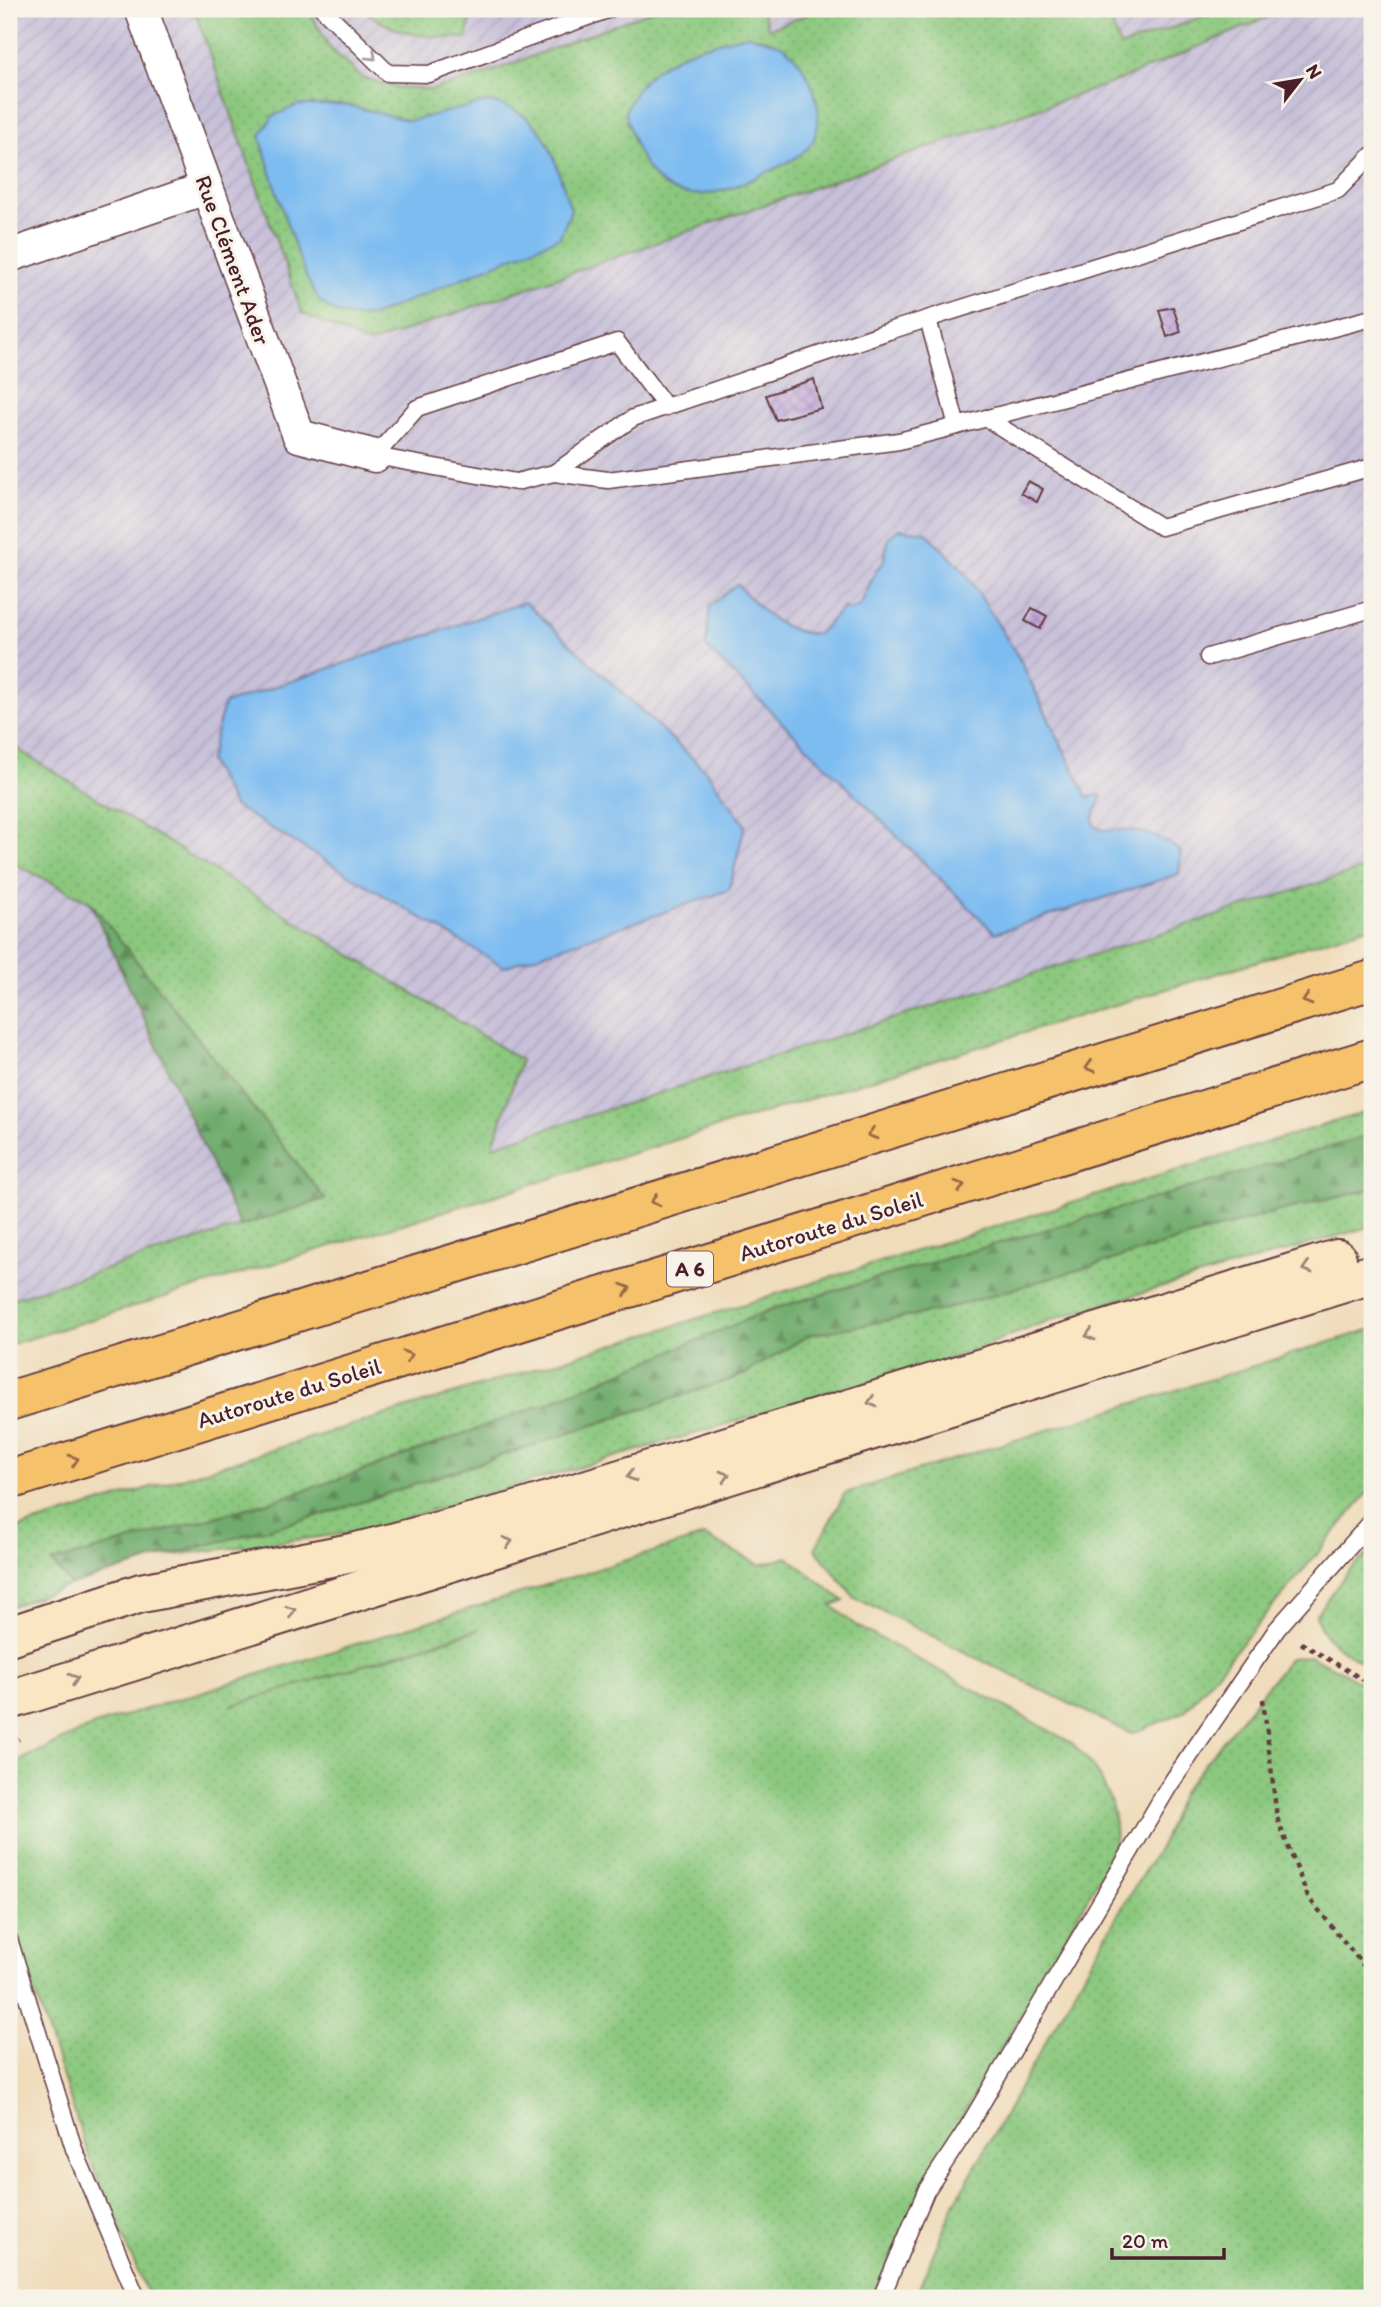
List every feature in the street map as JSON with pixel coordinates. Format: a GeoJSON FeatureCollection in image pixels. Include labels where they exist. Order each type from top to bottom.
{"type":"FeatureCollection","features":[{"type":"Feature","properties":{"kind":"highway"},"geometry":{"type":"LineString","coordinates":[[9,1401],[1372,980]]}},
{"type":"Feature","properties":{"kind":"highway","name":"Autoroute du Soleil"},"geometry":{"type":"LineString","coordinates":[[9,1480],[1372,1058]]}},
{"type":"Feature","properties":{"kind":"main road"},"geometry":{"type":"LineString","coordinates":[[9,1636],[141,1593],[357,1552],[513,1512],[1372,1248]]}},
{"type":"Feature","properties":{"kind":"main road"},"geometry":{"type":"LineString","coordinates":[[9,1700],[1372,1274]]}},
{"type":"Feature","properties":{"kind":"street","name":"Rue Clément Ader"},"geometry":{"type":"LineString","coordinates":[[141,9],[299,436],[375,456]]}},
{"type":"Feature","properties":{"kind":"street"},"geometry":{"type":"LineString","coordinates":[[9,256],[206,188]]}},
{"type":"Feature","properties":{"kind":"lane"},"geometry":{"type":"LineString","coordinates":[[323,9],[388,73],[429,74],[610,9]]}},
{"type":"Feature","properties":{"kind":"lane"},"geometry":{"type":"LineString","coordinates":[[554,474],[633,418],[928,319],[1338,190],[1372,155]]}},
{"type":"Feature","properties":{"kind":"lane"},"geometry":{"type":"LineString","coordinates":[[375,456],[516,482],[554,474],[608,480],[899,441],[1372,318]]}},
{"type":"Feature","properties":{"kind":"lane"},"geometry":{"type":"LineString","coordinates":[[928,319],[957,426]]}},
{"type":"Feature","properties":{"kind":"lane"},"geometry":{"type":"LineString","coordinates":[[375,456],[417,408],[617,342],[666,407]]}},
{"type":"Feature","properties":{"kind":"lane"},"geometry":{"type":"LineString","coordinates":[[986,418],[1161,527],[1372,467]]}},
{"type":"Feature","properties":{"kind":"lane"},"geometry":{"type":"LineString","coordinates":[[1208,657],[1372,609]]}},
{"type":"Feature","properties":{"kind":"lane"},"geometry":{"type":"LineString","coordinates":[[881,2298],[926,2191],[980,2106],[1169,1786],[1277,1629],[1372,1521]]}},
{"type":"Feature","properties":{"kind":"lane"},"geometry":{"type":"LineString","coordinates":[[9,1939],[74,2149],[137,2298]]}},
{"type":"Feature","properties":{"kind":"path"},"geometry":{"type":"LineString","coordinates":[[1277,1629],[1372,1685]]}},
{"type":"Feature","properties":{"kind":"path"},"geometry":{"type":"LineString","coordinates":[[1261,1652],[1265,1731],[1277,1818],[1308,1897],[1372,1976]]}},
{"type":"Feature","properties":{"kind":"shaded area"},"geometry":{"type":"Polygon","coordinates":[[[9,9],[1372,9],[1372,885],[9,1324],[9,9]]]}},
{"type":"Feature","properties":{"kind":"green space"},"geometry":{"type":"Polygon","coordinates":[[[194,9],[308,9],[330,48],[363,78],[395,87],[432,90],[480,76],[656,9],[761,9],[769,29],[822,9],[1107,9],[1120,47],[1223,9],[1287,9],[1120,80],[368,344],[302,313],[194,9]]]}},
{"type":"Feature","properties":{"kind":"green space"},"geometry":{"type":"Polygon","coordinates":[[[364,9],[472,10],[467,38],[412,34],[387,25],[364,9]]]}},
{"type":"Feature","properties":{"kind":"green space"},"geometry":{"type":"Polygon","coordinates":[[[9,744],[521,1060],[493,1146],[1372,866],[1372,926],[9,1345],[9,1300],[325,1199],[90,902],[9,861],[9,744]]]}},
{"type":"Feature","properties":{"kind":"green space"},"geometry":{"type":"Polygon","coordinates":[[[90,902],[325,1199],[240,1226],[90,902]]]}},
{"type":"Feature","properties":{"kind":"green space"},"geometry":{"type":"Polygon","coordinates":[[[1372,1110],[1372,1135],[772,1309],[550,1402],[354,1474],[269,1502],[52,1562],[71,1585],[9,1607],[9,1531],[1372,1110]]]}},
{"type":"Feature","properties":{"kind":"green space"},"geometry":{"type":"Polygon","coordinates":[[[1372,1135],[1372,1189],[1278,1211],[942,1310],[809,1335],[741,1376],[328,1513],[166,1556],[71,1585],[52,1562],[269,1502],[354,1474],[550,1402],[772,1309],[1372,1135]]]}},
{"type":"Feature","properties":{"kind":"green space"},"geometry":{"type":"Polygon","coordinates":[[[1372,1189],[1372,1226],[1053,1319],[912,1374],[734,1422],[359,1532],[166,1556],[328,1513],[741,1376],[809,1335],[942,1310],[1278,1211],[1372,1189]]]}},
{"type":"Feature","properties":{"kind":"green space"},"geometry":{"type":"Polygon","coordinates":[[[1372,1329],[1372,1488],[1184,1712],[1131,1734],[855,1598],[815,1549],[845,1493],[1372,1329]]]}},
{"type":"Feature","properties":{"kind":"green space"},"geometry":{"type":"Polygon","coordinates":[[[704,1536],[760,1565],[788,1557],[844,1601],[831,1605],[855,1625],[1072,1743],[1092,1766],[1107,1792],[1115,1821],[1114,1852],[929,2174],[873,2298],[149,2298],[90,2160],[9,1913],[9,1765],[95,1725],[704,1536]],[[478,1629],[231,1706],[478,1630],[478,1629]]]}},
{"type":"Feature","properties":{"kind":"green space"},"geometry":{"type":"Polygon","coordinates":[[[1372,1551],[1372,1667],[1330,1640],[1316,1614],[1350,1569],[1372,1551]]]}},
{"type":"Feature","properties":{"kind":"green space"},"geometry":{"type":"Polygon","coordinates":[[[1310,1656],[1345,1673],[1372,1691],[1372,2298],[915,2298],[954,2204],[1125,1902],[1162,1843],[1182,1792],[1290,1658],[1310,1656]]]}},
{"type":"Feature","properties":{"kind":"water"},"geometry":{"type":"Polygon","coordinates":[[[748,35],[784,47],[809,78],[818,119],[811,144],[788,162],[734,187],[710,193],[689,194],[672,190],[657,179],[644,163],[633,140],[625,112],[632,97],[651,74],[676,57],[748,35]]]}},
{"type":"Feature","properties":{"kind":"water"},"geometry":{"type":"Polygon","coordinates":[[[487,102],[508,107],[524,115],[546,140],[571,210],[560,237],[375,315],[346,316],[327,307],[314,292],[305,274],[260,136],[273,116],[298,105],[347,105],[410,121],[487,102]]]}},
{"type":"Feature","properties":{"kind":"water"},"geometry":{"type":"Polygon","coordinates":[[[899,529],[926,532],[966,573],[1019,658],[1087,797],[1102,795],[1093,819],[1095,827],[1139,832],[1168,843],[1181,852],[1179,874],[995,933],[706,647],[710,606],[737,584],[763,611],[782,625],[805,633],[818,634],[843,608],[850,610],[860,606],[876,570],[883,563],[889,537],[899,529]]]}},
{"type":"Feature","properties":{"kind":"water"},"geometry":{"type":"Polygon","coordinates":[[[525,602],[706,771],[745,825],[729,890],[504,967],[234,806],[209,761],[224,704],[525,602]]]}},
{"type":"Feature","properties":{"kind":"building"},"geometry":{"type":"Polygon","coordinates":[[[1173,307],[1181,332],[1167,337],[1159,310],[1173,307]]]}},
{"type":"Feature","properties":{"kind":"building"},"geometry":{"type":"Polygon","coordinates":[[[814,379],[821,408],[776,420],[766,395],[814,379]]]}},
{"type":"Feature","properties":{"kind":"building"},"geometry":{"type":"Polygon","coordinates":[[[1028,481],[1043,489],[1037,502],[1021,493],[1028,481]]]}},
{"type":"Feature","properties":{"kind":"building"},"geometry":{"type":"Polygon","coordinates":[[[1032,608],[1047,616],[1040,629],[1025,621],[1032,608]]]}}]}
